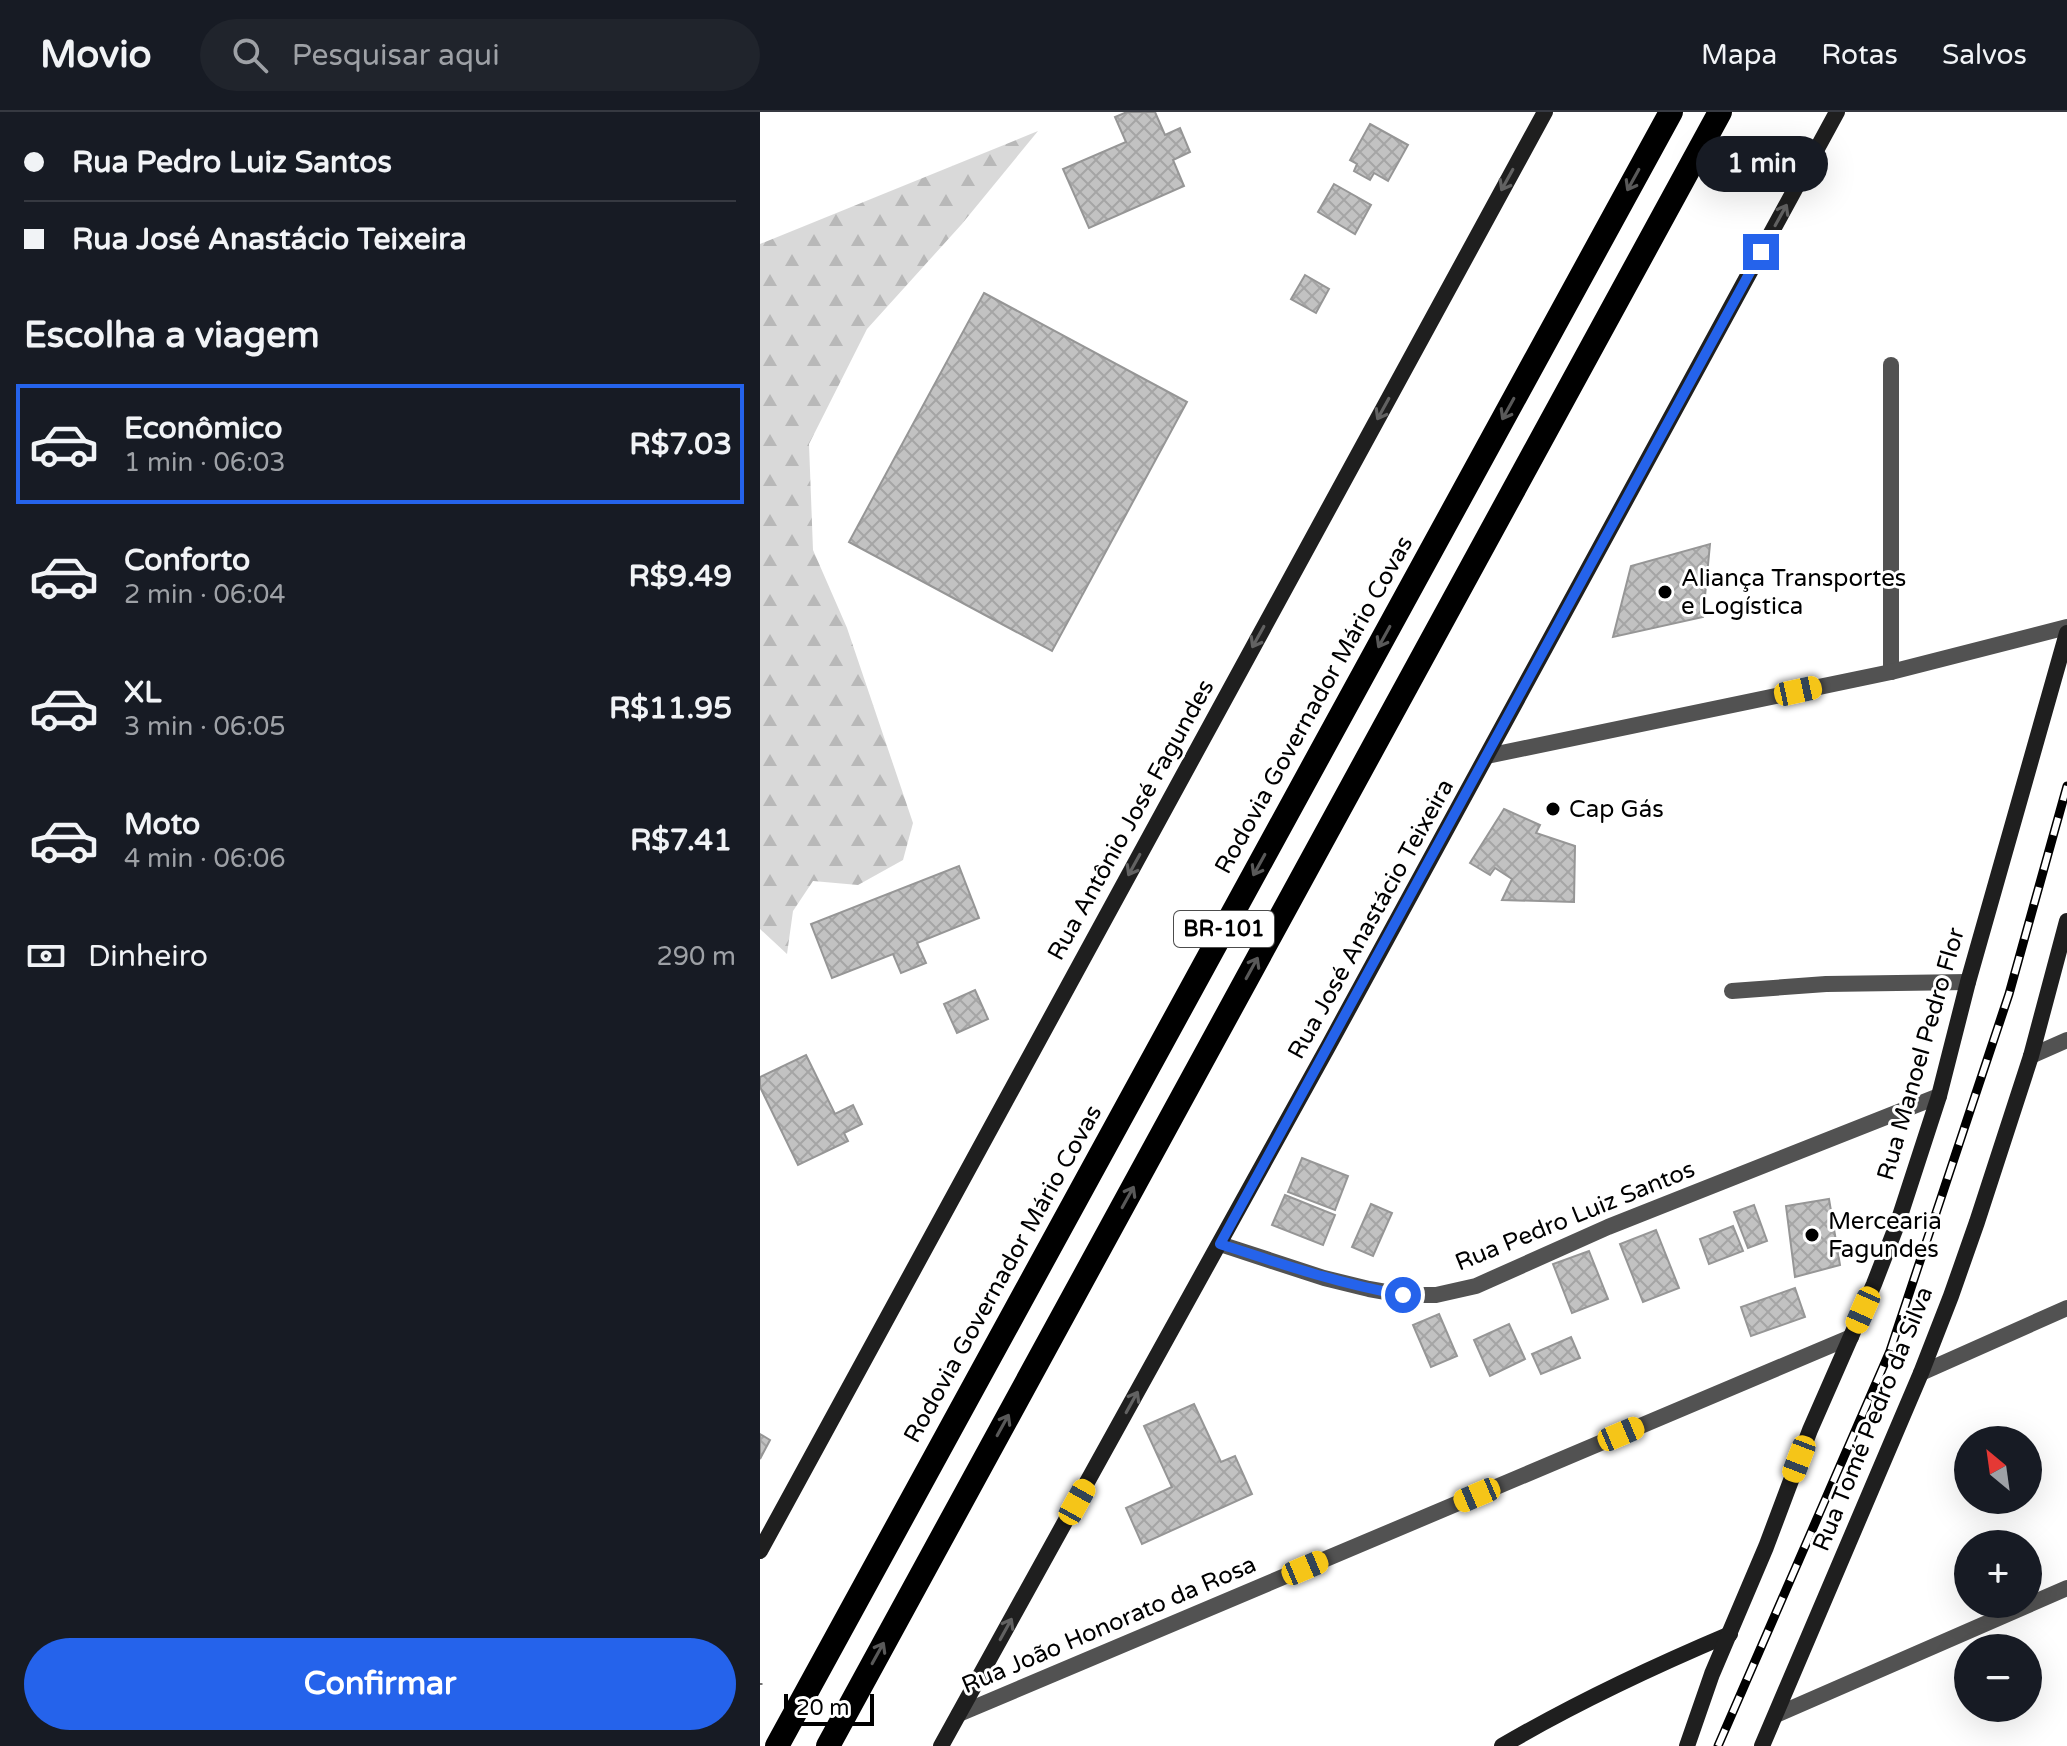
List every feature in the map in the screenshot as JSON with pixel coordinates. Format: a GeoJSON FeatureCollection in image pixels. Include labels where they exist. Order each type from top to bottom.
{"type":"FeatureCollection","features":[{"type":"Feature","properties":{"kind":"highway","name":"Rodovia Governador Mário Covas"},"geometry":{"type":"LineString","coordinates":[[777,1746],[1671,112]]}},
{"type":"Feature","properties":{"kind":"highway","name":"BR-101"},"geometry":{"type":"LineString","coordinates":[[828,1746],[1720,112]]}},
{"type":"Feature","properties":{"kind":"main road","name":"Rua Antônio José Fagundes"},"geometry":{"type":"LineString","coordinates":[[760,1551],[1545,112]]}},
{"type":"Feature","properties":{"kind":"main road","name":"Rua José Anastácio Teixeira"},"geometry":{"type":"LineString","coordinates":[[941,1746],[1220,1244],[1837,112]]}},
{"type":"Feature","properties":{"kind":"main road","name":"Rua Manoel Pedro Flor"},"geometry":{"type":"LineString","coordinates":[[1687,1746],[1712,1674],[1810,1430],[1898,1222],[1939,1096],[2021,788],[2067,630]]}},
{"type":"Feature","properties":{"kind":"main road","name":"Rua Tomé Pedro da Silva"},"geometry":{"type":"LineString","coordinates":[[1762,1746],[1921,1373],[1977,1222],[2031,1056],[2067,921]]}},
{"type":"Feature","properties":{"kind":"main road"},"geometry":{"type":"LineString","coordinates":[[1502,1746],[1662,1662],[1730,1634]]}},
{"type":"Feature","properties":{"kind":"street"},"geometry":{"type":"LineString","coordinates":[[1891,365],[1891,672]]}},
{"type":"Feature","properties":{"kind":"street"},"geometry":{"type":"LineString","coordinates":[[1487,756],[1891,672],[2067,630]]}},
{"type":"Feature","properties":{"kind":"street"},"geometry":{"type":"LineString","coordinates":[[1732,991],[1826,984],[1968,982]]}},
{"type":"Feature","properties":{"kind":"street"},"geometry":{"type":"LineString","coordinates":[[2031,1056],[2067,1040]]}},
{"type":"Feature","properties":{"kind":"street","name":"Rua Pedro Luiz Santos"},"geometry":{"type":"LineString","coordinates":[[1220,1244],[1324,1278],[1369,1289],[1403,1295],[1436,1295],[1476,1286],[1608,1227],[1939,1096]]}},
{"type":"Feature","properties":{"kind":"street"},"geometry":{"type":"LineString","coordinates":[[1921,1373],[2067,1308]]}},
{"type":"Feature","properties":{"kind":"street","name":"Rua João Honorato da Rosa"},"geometry":{"type":"LineString","coordinates":[[959,1714],[1851,1337]]}},
{"type":"Feature","properties":{"kind":"street"},"geometry":{"type":"LineString","coordinates":[[1776,1715],[2067,1588]]}},
{"type":"Feature","properties":{"kind":"green space"},"geometry":{"type":"Polygon","coordinates":[[[1038,131],[961,225],[867,329],[809,444],[813,550],[847,628],[913,823],[903,860],[858,885],[813,881],[793,911],[787,954],[760,929],[760,244],[1038,131]]]}},
{"type":"Feature","properties":{"kind":"building"},"geometry":{"type":"Polygon","coordinates":[[[1127,112],[1155,112],[1165,135],[1180,128],[1190,152],[1173,160],[1184,186],[1089,228],[1063,169],[1126,142],[1115,117],[1127,112]]]}},
{"type":"Feature","properties":{"kind":"building"},"geometry":{"type":"Polygon","coordinates":[[[1370,124],[1408,145],[1388,181],[1374,173],[1370,180],[1354,171],[1357,164],[1350,160],[1370,124]]]}},
{"type":"Feature","properties":{"kind":"building"},"geometry":{"type":"Polygon","coordinates":[[[1334,184],[1371,205],[1355,234],[1318,212],[1334,184]]]}},
{"type":"Feature","properties":{"kind":"building"},"geometry":{"type":"Polygon","coordinates":[[[1305,275],[1329,289],[1316,313],[1291,299],[1305,275]]]}},
{"type":"Feature","properties":{"kind":"building"},"geometry":{"type":"Polygon","coordinates":[[[984,293],[1187,402],[1052,651],[849,542],[984,293]]]}},
{"type":"Feature","properties":{"kind":"building","name":"Aliança Transportes e Logística"},"geometry":{"type":"Polygon","coordinates":[[[1710,544],[1703,617],[1613,637],[1631,566],[1710,544]]]}},
{"type":"Feature","properties":{"kind":"building"},"geometry":{"type":"Polygon","coordinates":[[[1504,809],[1540,825],[1536,833],[1575,846],[1574,902],[1502,900],[1512,879],[1495,868],[1490,875],[1470,863],[1504,809]]]}},
{"type":"Feature","properties":{"kind":"building"},"geometry":{"type":"Polygon","coordinates":[[[959,866],[979,918],[917,943],[926,963],[901,973],[893,954],[832,978],[811,924],[959,866]]]}},
{"type":"Feature","properties":{"kind":"building"},"geometry":{"type":"Polygon","coordinates":[[[975,990],[988,1019],[957,1033],[944,1004],[975,990]]]}},
{"type":"Feature","properties":{"kind":"building"},"geometry":{"type":"Polygon","coordinates":[[[806,1055],[835,1114],[853,1105],[862,1124],[844,1133],[848,1141],[798,1165],[760,1087],[760,1077],[806,1055]]]}},
{"type":"Feature","properties":{"kind":"building"},"geometry":{"type":"Polygon","coordinates":[[[1302,1158],[1348,1176],[1335,1210],[1288,1192],[1302,1158]]]}},
{"type":"Feature","properties":{"kind":"building"},"geometry":{"type":"Polygon","coordinates":[[[1285,1195],[1335,1215],[1323,1245],[1272,1225],[1285,1195]]]}},
{"type":"Feature","properties":{"kind":"building","name":"Mercearia Fagundes"},"geometry":{"type":"Polygon","coordinates":[[[1829,1199],[1840,1265],[1795,1277],[1786,1206],[1829,1199]]]}},
{"type":"Feature","properties":{"kind":"building"},"geometry":{"type":"Polygon","coordinates":[[[1371,1204],[1392,1213],[1373,1256],[1352,1247],[1371,1204]]]}},
{"type":"Feature","properties":{"kind":"building"},"geometry":{"type":"Polygon","coordinates":[[[1754,1205],[1767,1241],[1748,1248],[1734,1212],[1754,1205]]]}},
{"type":"Feature","properties":{"kind":"building"},"geometry":{"type":"Polygon","coordinates":[[[1733,1226],[1743,1251],[1709,1264],[1700,1239],[1733,1226]]]}},
{"type":"Feature","properties":{"kind":"building"},"geometry":{"type":"Polygon","coordinates":[[[1656,1230],[1679,1288],[1643,1302],[1620,1244],[1656,1230]]]}},
{"type":"Feature","properties":{"kind":"building"},"geometry":{"type":"Polygon","coordinates":[[[1589,1251],[1608,1299],[1572,1313],[1553,1264],[1589,1251]]]}},
{"type":"Feature","properties":{"kind":"building"},"geometry":{"type":"Polygon","coordinates":[[[1795,1288],[1805,1317],[1751,1336],[1741,1307],[1795,1288]]]}},
{"type":"Feature","properties":{"kind":"building"},"geometry":{"type":"Polygon","coordinates":[[[1439,1314],[1457,1356],[1431,1367],[1413,1325],[1439,1314]]]}},
{"type":"Feature","properties":{"kind":"building"},"geometry":{"type":"Polygon","coordinates":[[[1509,1324],[1525,1359],[1490,1376],[1474,1340],[1509,1324]]]}},
{"type":"Feature","properties":{"kind":"building"},"geometry":{"type":"Polygon","coordinates":[[[1571,1337],[1580,1358],[1541,1374],[1532,1354],[1571,1337]]]}},
{"type":"Feature","properties":{"kind":"building"},"geometry":{"type":"Polygon","coordinates":[[[1194,1404],[1221,1462],[1235,1456],[1252,1494],[1142,1544],[1126,1508],[1172,1487],[1144,1426],[1194,1404]]]}},
{"type":"Feature","properties":{"kind":"building"},"geometry":{"type":"Polygon","coordinates":[[[760,1434],[770,1440],[760,1459],[760,1434]]]}},
{"type":"Feature","properties":{"kind":"railway"},"geometry":{"type":"LineString","coordinates":[[1718,1746],[1890,1351],[2009,994],[2067,786]]}},
{"type":"Feature","properties":{"kind":"place","name":"Aliança Transportes e Logística"},"geometry":{"type":"Point","coordinates":[1665,592]}},
{"type":"Feature","properties":{"kind":"place","name":"Cap Gás"},"geometry":{"type":"Point","coordinates":[1553,809]}},
{"type":"Feature","properties":{"kind":"place","name":"Mercearia Fagundes"},"geometry":{"type":"Point","coordinates":[1812,1235]}},
{"type":"Feature","properties":{"kind":"route"},"geometry":{"type":"LineString","coordinates":[[1403,1295],[1324,1278],[1220,1244],[1761,252]]}}]}
